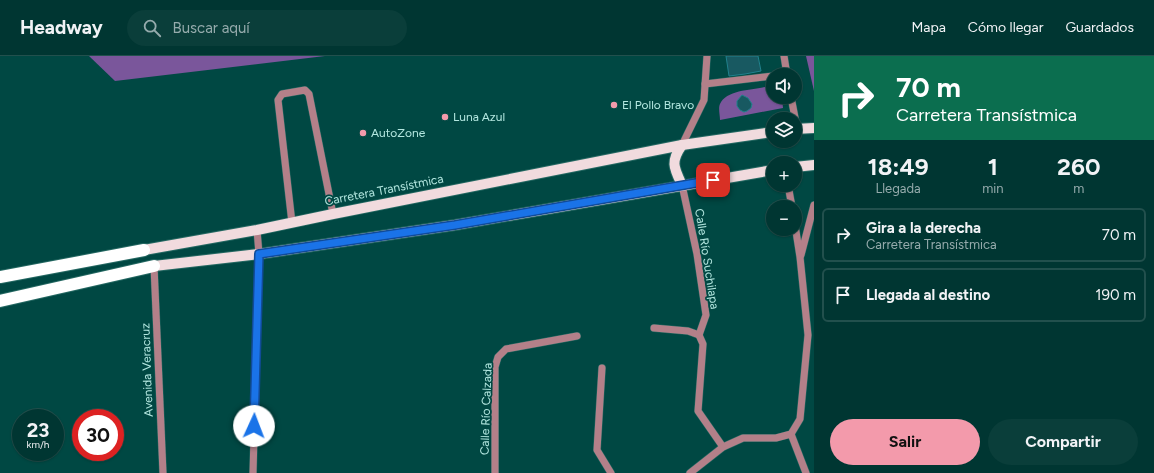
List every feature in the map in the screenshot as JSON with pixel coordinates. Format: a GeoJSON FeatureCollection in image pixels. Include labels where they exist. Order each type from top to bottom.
{"type":"FeatureCollection","features":[{"type":"Feature","properties":{"kind":"highway","name":"Carretera Transístmica"},"geometry":{"type":"LineString","coordinates":[[0,277],[144,250]]}},
{"type":"Feature","properties":{"kind":"highway"},"geometry":{"type":"LineString","coordinates":[[0,301],[154,266]]}},
{"type":"Feature","properties":{"kind":"main road"},"geometry":{"type":"LineString","coordinates":[[802,128],[814,128]]}},
{"type":"Feature","properties":{"kind":"main road","name":"Carretera Transístmica"},"geometry":{"type":"LineString","coordinates":[[144,250],[257,230],[682,145],[766,133]]}},
{"type":"Feature","properties":{"kind":"main road"},"geometry":{"type":"LineString","coordinates":[[682,145],[674,162],[676,172],[682,185]]}},
{"type":"Feature","properties":{"kind":"main road"},"geometry":{"type":"LineString","coordinates":[[802,166],[814,165]]}},
{"type":"Feature","properties":{"kind":"main road"},"geometry":{"type":"LineString","coordinates":[[154,266],[259,254],[455,225],[766,171]]}},
{"type":"Feature","properties":{"kind":"street"},"geometry":{"type":"LineString","coordinates":[[682,145],[704,100],[707,56]]}},
{"type":"Feature","properties":{"kind":"street"},"geometry":{"type":"LineString","coordinates":[[784,56],[786,68]]}},
{"type":"Feature","properties":{"kind":"street"},"geometry":{"type":"LineString","coordinates":[[705,84],[766,77]]}},
{"type":"Feature","properties":{"kind":"street"},"geometry":{"type":"LineString","coordinates":[[292,223],[278,100],[282,94],[305,90],[309,94],[333,214]]}},
{"type":"Feature","properties":{"kind":"street","name":"Calle Río Suchilapa"},"geometry":{"type":"LineString","coordinates":[[682,185],[697,254],[706,315],[699,335]]}},
{"type":"Feature","properties":{"kind":"street"},"geometry":{"type":"LineString","coordinates":[[800,257],[814,205]]}},
{"type":"Feature","properties":{"kind":"street"},"geometry":{"type":"LineString","coordinates":[[253,473],[259,254],[257,230]]}},
{"type":"Feature","properties":{"kind":"street"},"geometry":{"type":"LineString","coordinates":[[690,473],[723,447],[743,438],[776,438],[791,434],[800,419],[808,335],[797,236]]}},
{"type":"Feature","properties":{"kind":"street","name":"Avenida Veracruz"},"geometry":{"type":"LineString","coordinates":[[154,266],[163,473]]}},
{"type":"Feature","properties":{"kind":"street"},"geometry":{"type":"LineString","coordinates":[[654,328],[688,330],[699,335],[703,344],[698,410],[723,447]]}},
{"type":"Feature","properties":{"kind":"street","name":"Calle Río Calzada"},"geometry":{"type":"LineString","coordinates":[[495,473],[495,368],[498,357],[506,349],[577,336]]}},
{"type":"Feature","properties":{"kind":"street"},"geometry":{"type":"LineString","coordinates":[[602,368],[597,450],[611,473]]}},
{"type":"Feature","properties":{"kind":"street"},"geometry":{"type":"LineString","coordinates":[[791,434],[806,473]]}},
{"type":"Feature","properties":{"kind":"shaded area"},"geometry":{"type":"Polygon","coordinates":[[[89,56],[325,56],[115,81],[89,56]]]}},
{"type":"Feature","properties":{"kind":"shaded area"},"geometry":{"type":"Polygon","coordinates":[[[806,56],[814,56],[814,91],[806,56]]]}},
{"type":"Feature","properties":{"kind":"shaded area"},"geometry":{"type":"Polygon","coordinates":[[[766,87],[766,104],[783,104],[783,108],[720,120],[719,106],[723,99],[740,91],[766,87]]]}},
{"type":"Feature","properties":{"kind":"building"},"geometry":{"type":"Polygon","coordinates":[[[726,56],[758,56],[761,71],[729,76],[726,56]]]}},
{"type":"Feature","properties":{"kind":"building"},"geometry":{"type":"Polygon","coordinates":[[[742,95],[748,98],[752,104],[751,108],[744,112],[737,106],[737,101],[742,95]]]}},
{"type":"Feature","properties":{"kind":"place","name":"El Pollo Bravo"},"geometry":{"type":"Point","coordinates":[614,105]}},
{"type":"Feature","properties":{"kind":"place","name":"Luna Azul"},"geometry":{"type":"Point","coordinates":[445,117]}},
{"type":"Feature","properties":{"kind":"place","name":"AutoZone"},"geometry":{"type":"Point","coordinates":[363,133]}},
{"type":"Feature","properties":{"kind":"route"},"geometry":{"type":"LineString","coordinates":[[254,426],[259,254],[455,225],[713,180]]}}]}
